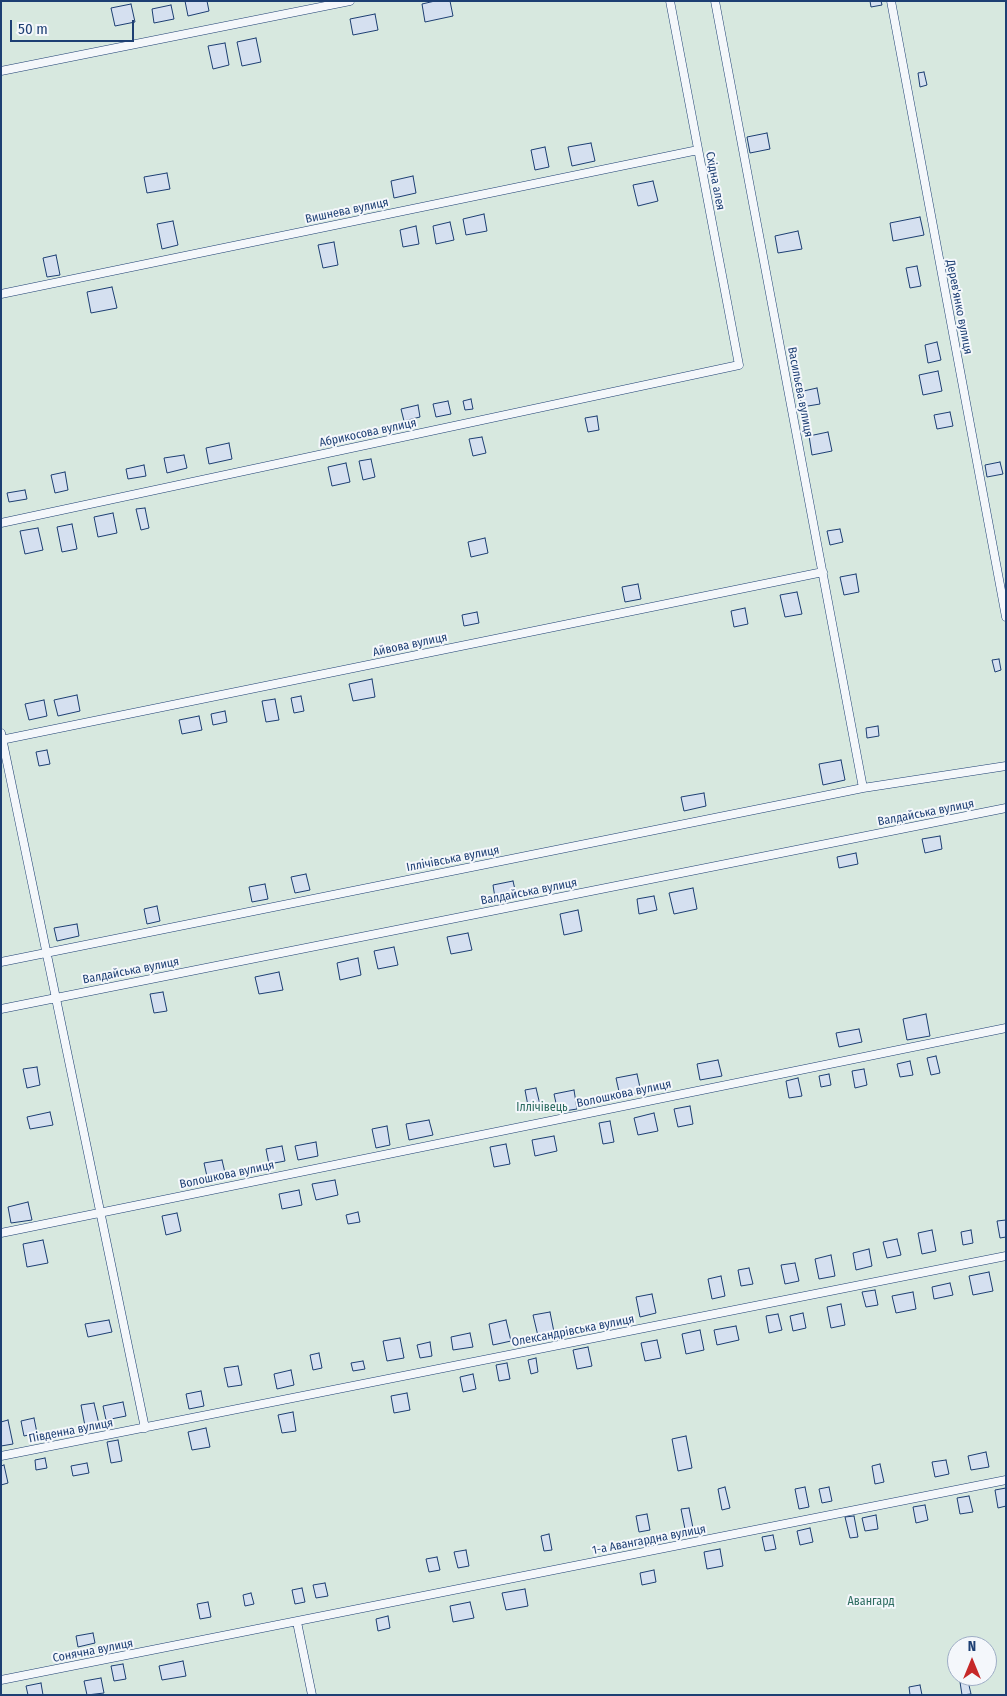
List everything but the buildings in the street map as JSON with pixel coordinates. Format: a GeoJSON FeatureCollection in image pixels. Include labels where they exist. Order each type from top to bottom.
{"type":"FeatureCollection","features":[{"type":"Feature","properties":{"kind":"lane"},"geometry":{"type":"LineString","coordinates":[[1,71],[350,1]]}},
{"type":"Feature","properties":{"kind":"lane","name":"Східна алея"},"geometry":{"type":"LineString","coordinates":[[670,1],[739,364]]}},
{"type":"Feature","properties":{"kind":"lane","name":"Васильєва вулиця"},"geometry":{"type":"LineString","coordinates":[[715,1],[863,788]]}},
{"type":"Feature","properties":{"kind":"lane","name":"Дерев'янко вулиця"},"geometry":{"type":"LineString","coordinates":[[891,1],[1006,618]]}},
{"type":"Feature","properties":{"kind":"lane","name":"Вишнева вулиця"},"geometry":{"type":"LineString","coordinates":[[1,294],[698,150]]}},
{"type":"Feature","properties":{"kind":"lane","name":"Абрикосова вулиця"},"geometry":{"type":"LineString","coordinates":[[1,523],[739,364]]}},
{"type":"Feature","properties":{"kind":"lane","name":"Айвова вулиця"},"geometry":{"type":"LineString","coordinates":[[2,737],[823,572]]}},
{"type":"Feature","properties":{"kind":"lane"},"geometry":{"type":"LineString","coordinates":[[2,737],[145,1428]]}},
{"type":"Feature","properties":{"kind":"lane","name":"Іллічівська вулиця"},"geometry":{"type":"LineString","coordinates":[[1,962],[863,788],[1006,766]]}},
{"type":"Feature","properties":{"kind":"lane","name":"Валдайська вулиця"},"geometry":{"type":"LineString","coordinates":[[1,1009],[1006,808]]}},
{"type":"Feature","properties":{"kind":"lane","name":"Волошкова вулиця"},"geometry":{"type":"LineString","coordinates":[[1,1233],[1006,1028]]}},
{"type":"Feature","properties":{"kind":"lane","name":"Олександрівська вулиця"},"geometry":{"type":"LineString","coordinates":[[145,1428],[1006,1256]]}},
{"type":"Feature","properties":{"kind":"lane","name":"Південна вулиця"},"geometry":{"type":"LineString","coordinates":[[1,1456],[145,1428]]}},
{"type":"Feature","properties":{"kind":"lane","name":"1-а Авангардна вулиця"},"geometry":{"type":"LineString","coordinates":[[189,1643],[1006,1480]]}},
{"type":"Feature","properties":{"kind":"lane"},"geometry":{"type":"LineString","coordinates":[[297,1622],[312,1695]]}},
{"type":"Feature","properties":{"kind":"lane","name":"Сонячна вулиця"},"geometry":{"type":"LineString","coordinates":[[1,1680],[189,1643]]}},
{"type":"Feature","properties":{"kind":"green space"},"geometry":{"type":"Polygon","coordinates":[[[1,1],[1006,1],[1006,1695],[1,1695],[1,1]]]}},
{"type":"Feature","properties":{"kind":"park label","name":"Іллічівець"},"geometry":{"type":"Point","coordinates":[542,1108]}},
{"type":"Feature","properties":{"kind":"park label","name":"Авангард"},"geometry":{"type":"Point","coordinates":[871,1602]}}]}
